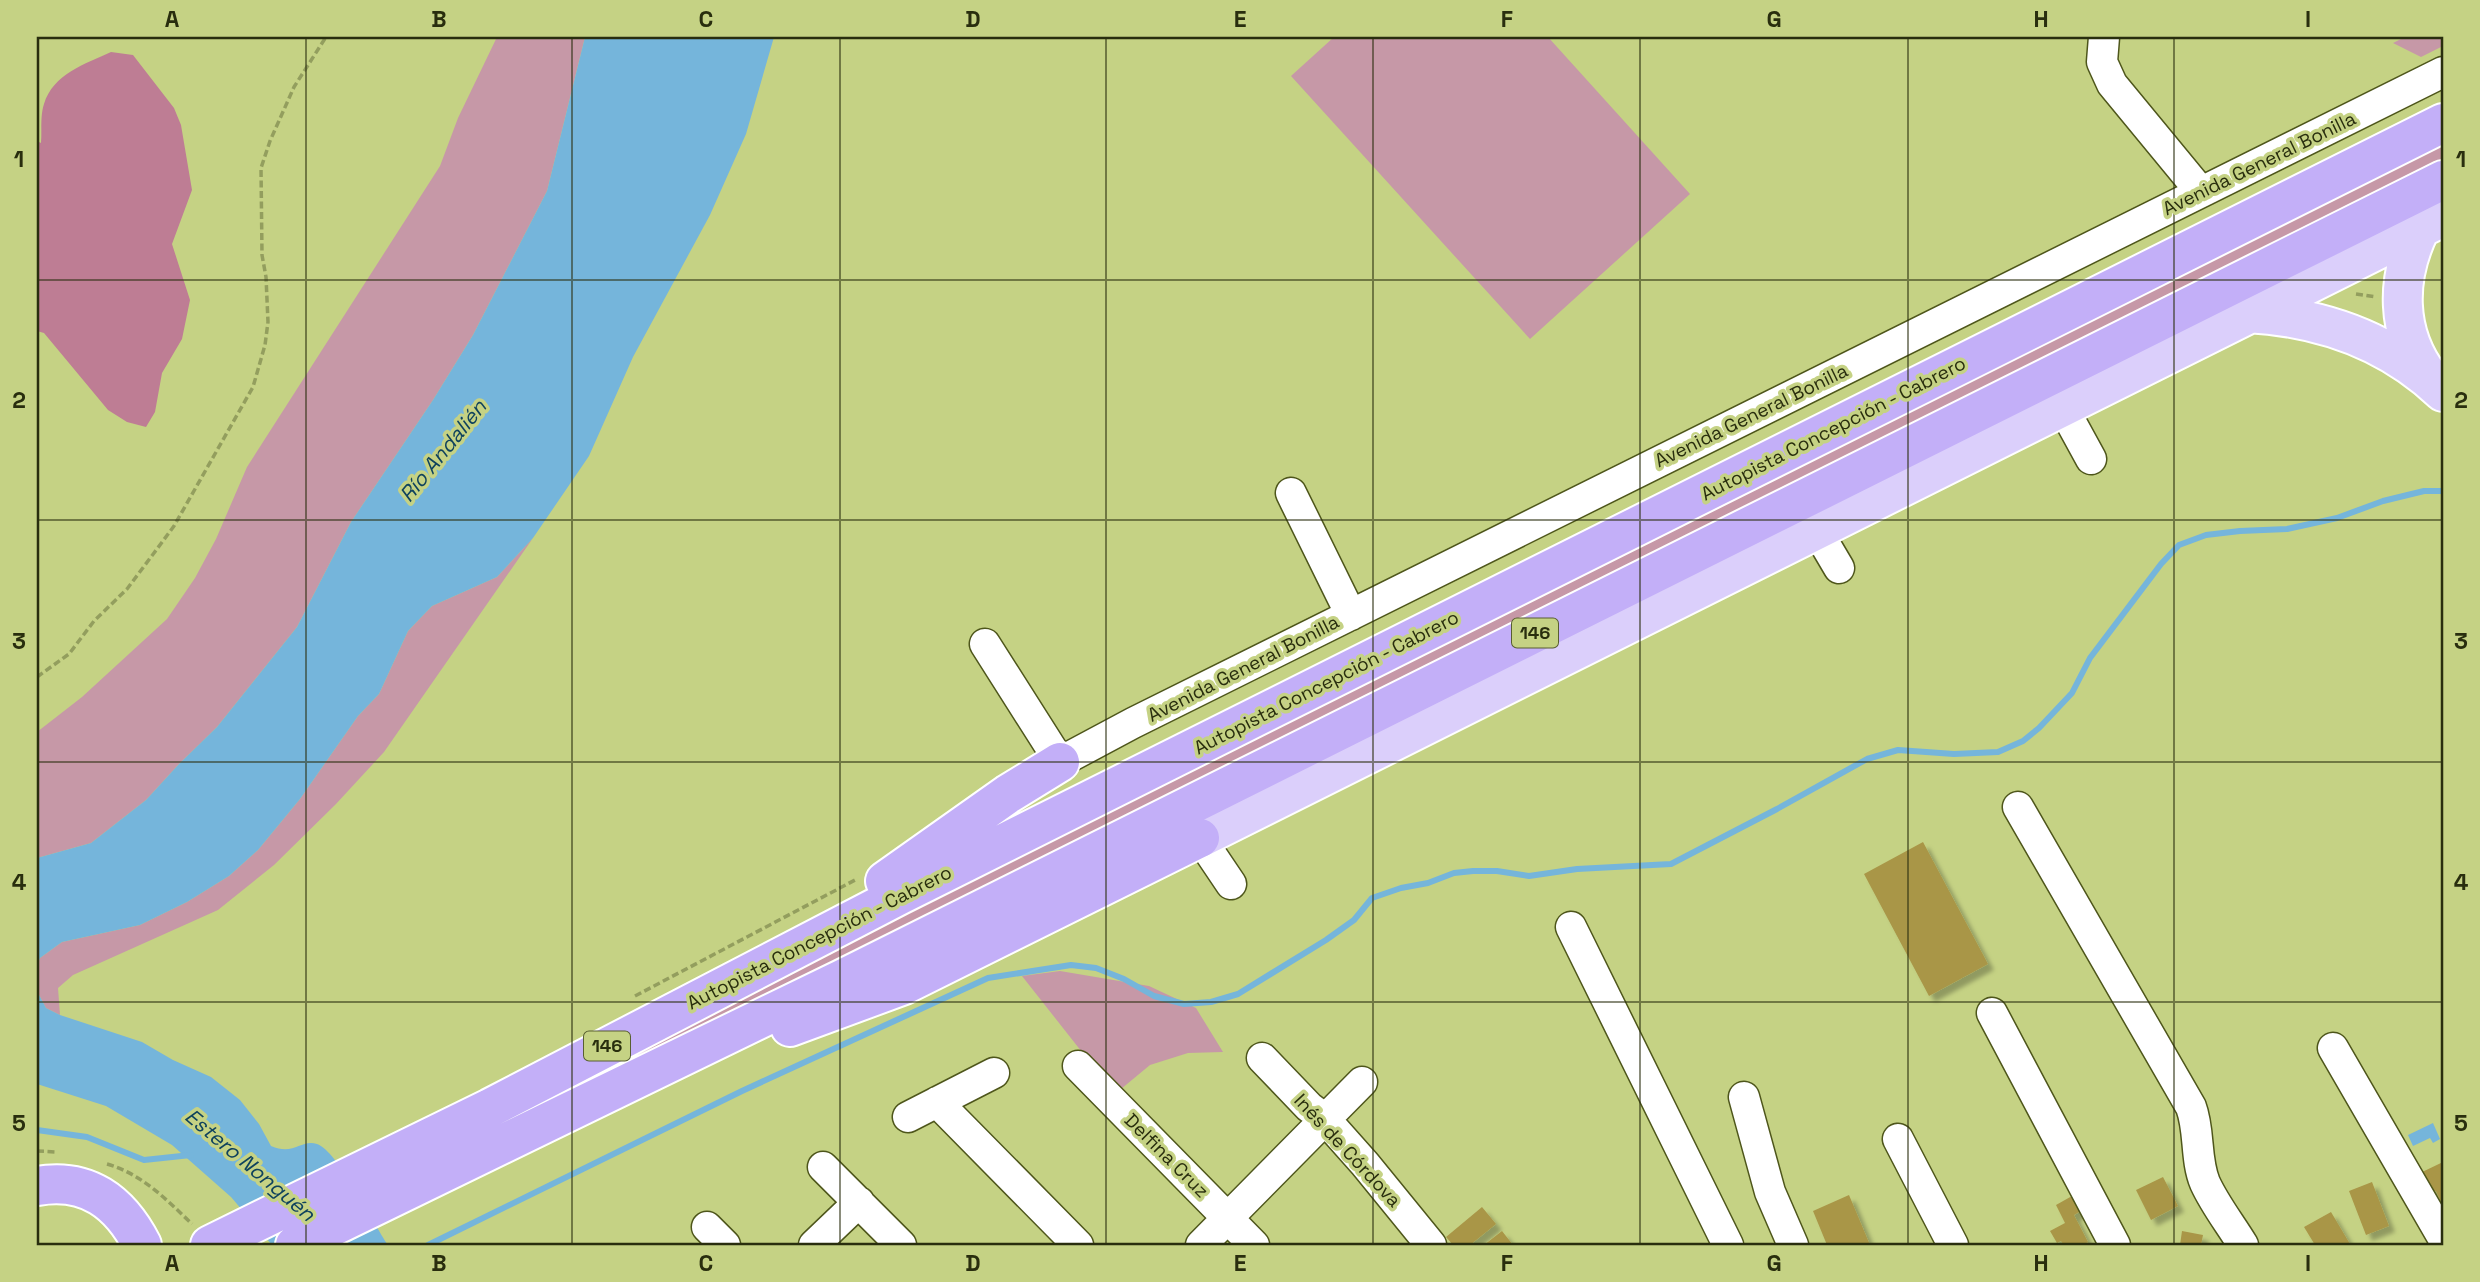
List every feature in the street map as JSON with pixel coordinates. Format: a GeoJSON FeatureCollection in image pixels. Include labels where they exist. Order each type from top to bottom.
{"type":"FeatureCollection","features":[{"type":"Feature","properties":{"kind":"highway","name":"Autopista Concepción - Cabrero"},"geometry":{"type":"LineString","coordinates":[[295,1245],[372,1187],[490,1108],[925,882],[2443,123]]}},
{"type":"Feature","properties":{"kind":"highway","name":"Autopista Concepción - Cabrero"},"geometry":{"type":"LineString","coordinates":[[211,1245],[372,1187],[626,1084],[2443,180]]}},
{"type":"Feature","properties":{"kind":"highway"},"geometry":{"type":"LineString","coordinates":[[761,967],[1008,794],[1060,762]]}},
{"type":"Feature","properties":{"kind":"highway"},"geometry":{"type":"LineString","coordinates":[[626,1084],[904,985],[1200,838]]}},
{"type":"Feature","properties":{"kind":"highway"},"geometry":{"type":"LineString","coordinates":[[50,1184],[85,1188],[105,1198],[127,1219],[142,1245]]}},
{"type":"Feature","properties":{"kind":"main road"},"geometry":{"type":"LineString","coordinates":[[2432,223],[2405,267],[2402,302],[2410,342],[2439,389]]}},
{"type":"Feature","properties":{"kind":"main road"},"geometry":{"type":"LineString","coordinates":[[1200,838],[2247,313],[2432,223]]}},
{"type":"Feature","properties":{"kind":"main road"},"geometry":{"type":"LineString","coordinates":[[2247,313],[2294,317],[2359,335],[2386,349],[2439,389]]}},
{"type":"Feature","properties":{"kind":"street"},"geometry":{"type":"LineString","coordinates":[[2104,37],[2102,62],[2112,84],[2201,192]]}},
{"type":"Feature","properties":{"kind":"street","name":"Avenida General Bonilla"},"geometry":{"type":"LineString","coordinates":[[1060,762],[2443,72]]}},
{"type":"Feature","properties":{"kind":"street"},"geometry":{"type":"LineString","coordinates":[[2062,406],[2091,459]]}},
{"type":"Feature","properties":{"kind":"street"},"geometry":{"type":"LineString","coordinates":[[1291,493],[1351,615]]}},
{"type":"Feature","properties":{"kind":"street"},"geometry":{"type":"LineString","coordinates":[[1816,529],[1839,568]]}},
{"type":"Feature","properties":{"kind":"street"},"geometry":{"type":"LineString","coordinates":[[985,644],[1060,762]]}},
{"type":"Feature","properties":{"kind":"street"},"geometry":{"type":"LineString","coordinates":[[2018,807],[2191,1107],[2205,1182],[2243,1245]]}},
{"type":"Feature","properties":{"kind":"street"},"geometry":{"type":"LineString","coordinates":[[1200,838],[1231,884]]}},
{"type":"Feature","properties":{"kind":"street"},"geometry":{"type":"LineString","coordinates":[[1571,927],[1728,1245]]}},
{"type":"Feature","properties":{"kind":"street"},"geometry":{"type":"LineString","coordinates":[[1992,1013],[2115,1245]]}},
{"type":"Feature","properties":{"kind":"street"},"geometry":{"type":"LineString","coordinates":[[2333,1048],[2443,1238]]}},
{"type":"Feature","properties":{"kind":"street","name":"Inés de Córdova"},"geometry":{"type":"LineString","coordinates":[[1262,1058],[1308,1107],[1325,1119],[1431,1245]]}},
{"type":"Feature","properties":{"kind":"street","name":"Delfina Cruz"},"geometry":{"type":"LineString","coordinates":[[1079,1066],[1254,1245]]}},
{"type":"Feature","properties":{"kind":"street"},"geometry":{"type":"LineString","coordinates":[[908,1117],[994,1073]]}},
{"type":"Feature","properties":{"kind":"street"},"geometry":{"type":"LineString","coordinates":[[1202,1245],[1363,1082]]}},
{"type":"Feature","properties":{"kind":"street"},"geometry":{"type":"LineString","coordinates":[[1744,1097],[1770,1192],[1793,1245]]}},
{"type":"Feature","properties":{"kind":"street"},"geometry":{"type":"LineString","coordinates":[[937,1102],[1078,1245]]}},
{"type":"Feature","properties":{"kind":"street"},"geometry":{"type":"LineString","coordinates":[[1898,1139],[1953,1245]]}},
{"type":"Feature","properties":{"kind":"street"},"geometry":{"type":"LineString","coordinates":[[2197,1150],[2187,1192],[2220,1245]]}},
{"type":"Feature","properties":{"kind":"street"},"geometry":{"type":"LineString","coordinates":[[823,1167],[901,1245]]}},
{"type":"Feature","properties":{"kind":"street"},"geometry":{"type":"LineString","coordinates":[[814,1245],[859,1202]]}},
{"type":"Feature","properties":{"kind":"path"},"geometry":{"type":"LineString","coordinates":[[37,677],[69,653],[148,562],[174,526],[253,387],[265,345],[268,322],[262,255],[261,168],[294,87],[326,37]]}},
{"type":"Feature","properties":{"kind":"path"},"geometry":{"type":"LineString","coordinates":[[2329,325],[2339,304],[2348,295],[2402,302]]}},
{"type":"Feature","properties":{"kind":"path"},"geometry":{"type":"LineString","coordinates":[[632,998],[867,874]]}},
{"type":"Feature","properties":{"kind":"shaded area"},"geometry":{"type":"Polygon","coordinates":[[[497,37],[585,37],[547,191],[473,335],[351,522],[297,627],[217,727],[146,800],[91,843],[37,858],[37,732],[82,697],[167,619],[195,578],[216,539],[247,467],[440,166],[458,118],[497,37]]]}},
{"type":"Feature","properties":{"kind":"shaded area"},"geometry":{"type":"Polygon","coordinates":[[[1334,37],[1548,37],[1690,194],[1530,339],[1291,76],[1334,37]]]}},
{"type":"Feature","properties":{"kind":"shaded area"},"geometry":{"type":"Polygon","coordinates":[[[2405,37],[2443,37],[2443,46],[2421,57],[2393,43],[2405,37]]]}},
{"type":"Feature","properties":{"kind":"shaded area"},"geometry":{"type":"Polygon","coordinates":[[[111,52],[133,55],[174,108],[181,125],[192,190],[172,244],[190,300],[182,339],[162,373],[155,412],[146,427],[127,422],[108,410],[44,333],[37,331],[37,141],[41,143],[43,109],[48,94],[62,78],[111,52]]]}},
{"type":"Feature","properties":{"kind":"shaded area"},"geometry":{"type":"Polygon","coordinates":[[[2443,145],[2443,163],[481,1139],[800,966],[2443,145]]]}},
{"type":"Feature","properties":{"kind":"shaded area"},"geometry":{"type":"Polygon","coordinates":[[[533,538],[384,752],[274,865],[218,910],[73,975],[58,988],[60,1015],[46,1008],[37,991],[37,966],[40,958],[62,942],[140,925],[187,902],[229,876],[258,850],[300,799],[358,716],[379,694],[408,631],[432,606],[497,577],[533,538]]]}},
{"type":"Feature","properties":{"kind":"shaded area"},"geometry":{"type":"Polygon","coordinates":[[[1060,971],[1149,986],[1196,1008],[1223,1052],[1188,1053],[1150,1065],[1115,1094],[1022,976],[1060,971]]]}},
{"type":"Feature","properties":{"kind":"water","name":"Río Andalién"},"geometry":{"type":"Polygon","coordinates":[[[585,37],[774,37],[746,134],[710,215],[633,357],[589,456],[533,538],[497,577],[432,606],[408,631],[379,694],[358,716],[300,799],[258,850],[229,876],[187,902],[140,925],[62,942],[40,958],[37,966],[37,858],[91,843],[146,800],[217,727],[297,627],[351,522],[473,335],[547,191],[585,37]]]}},
{"type":"Feature","properties":{"kind":"water","name":"Estero Nonguén"},"geometry":{"type":"Polygon","coordinates":[[[37,991],[46,1008],[60,1015],[142,1042],[211,1077],[240,1100],[259,1124],[271,1146],[286,1149],[311,1143],[325,1149],[345,1173],[388,1245],[272,1245],[231,1197],[172,1145],[106,1106],[37,1084],[37,991]]]}},
{"type":"Feature","properties":{"kind":"water"},"geometry":{"type":"Polygon","coordinates":[[[2433,1123],[2440,1139],[2433,1143],[2430,1138],[2413,1146],[2408,1135],[2433,1123]]]}},
{"type":"Feature","properties":{"kind":"building"},"geometry":{"type":"Polygon","coordinates":[[[1923,842],[1988,964],[1929,996],[1864,874],[1923,842]]]}},
{"type":"Feature","properties":{"kind":"building"},"geometry":{"type":"Polygon","coordinates":[[[2443,1162],[2443,1207],[2436,1191],[2428,1195],[2418,1174],[2443,1162]]]}},
{"type":"Feature","properties":{"kind":"building"},"geometry":{"type":"Polygon","coordinates":[[[2163,1177],[2178,1206],[2151,1220],[2136,1190],[2163,1177]]]}},
{"type":"Feature","properties":{"kind":"building"},"geometry":{"type":"Polygon","coordinates":[[[2372,1182],[2389,1226],[2366,1235],[2349,1191],[2372,1182]]]}},
{"type":"Feature","properties":{"kind":"building"},"geometry":{"type":"Polygon","coordinates":[[[1849,1195],[1870,1245],[1827,1245],[1813,1211],[1849,1195]]]}},
{"type":"Feature","properties":{"kind":"building"},"geometry":{"type":"Polygon","coordinates":[[[2072,1196],[2081,1211],[2074,1215],[2088,1242],[2082,1245],[2064,1245],[2061,1241],[2057,1243],[2050,1231],[2065,1223],[2056,1205],[2072,1196]]]}},
{"type":"Feature","properties":{"kind":"building"},"geometry":{"type":"Polygon","coordinates":[[[1482,1207],[1496,1224],[1470,1245],[1453,1245],[1446,1237],[1482,1207]]]}},
{"type":"Feature","properties":{"kind":"building"},"geometry":{"type":"Polygon","coordinates":[[[2331,1212],[2349,1245],[2315,1245],[2304,1227],[2331,1212]]]}},
{"type":"Feature","properties":{"kind":"building"},"geometry":{"type":"Polygon","coordinates":[[[1502,1231],[1513,1245],[1484,1245],[1502,1231]]]}},
{"type":"Feature","properties":{"kind":"building"},"geometry":{"type":"Polygon","coordinates":[[[2182,1231],[2203,1235],[2201,1245],[2180,1245],[2182,1231]]]}},
{"type":"Feature","properties":{"kind":"waterway"},"geometry":{"type":"LineString","coordinates":[[428,1245],[742,1091],[988,978],[1071,965],[1096,968],[1124,979],[1154,996],[1184,1004],[1211,1002],[1238,994],[1354,920],[1372,898],[1401,888],[1428,883],[1454,873],[1473,871],[1497,871],[1529,876],[1577,869],[1671,864],[1867,759],[1898,750],[1954,754],[1998,752],[2023,741],[2072,693],[2090,658],[2161,564],[2179,545],[2206,535],[2287,529],[2337,518],[2383,501],[2424,491],[2443,491]]}},
{"type":"Feature","properties":{"kind":"waterway"},"geometry":{"type":"LineString","coordinates":[[37,1130],[87,1137],[144,1160],[191,1155]]}}]}
